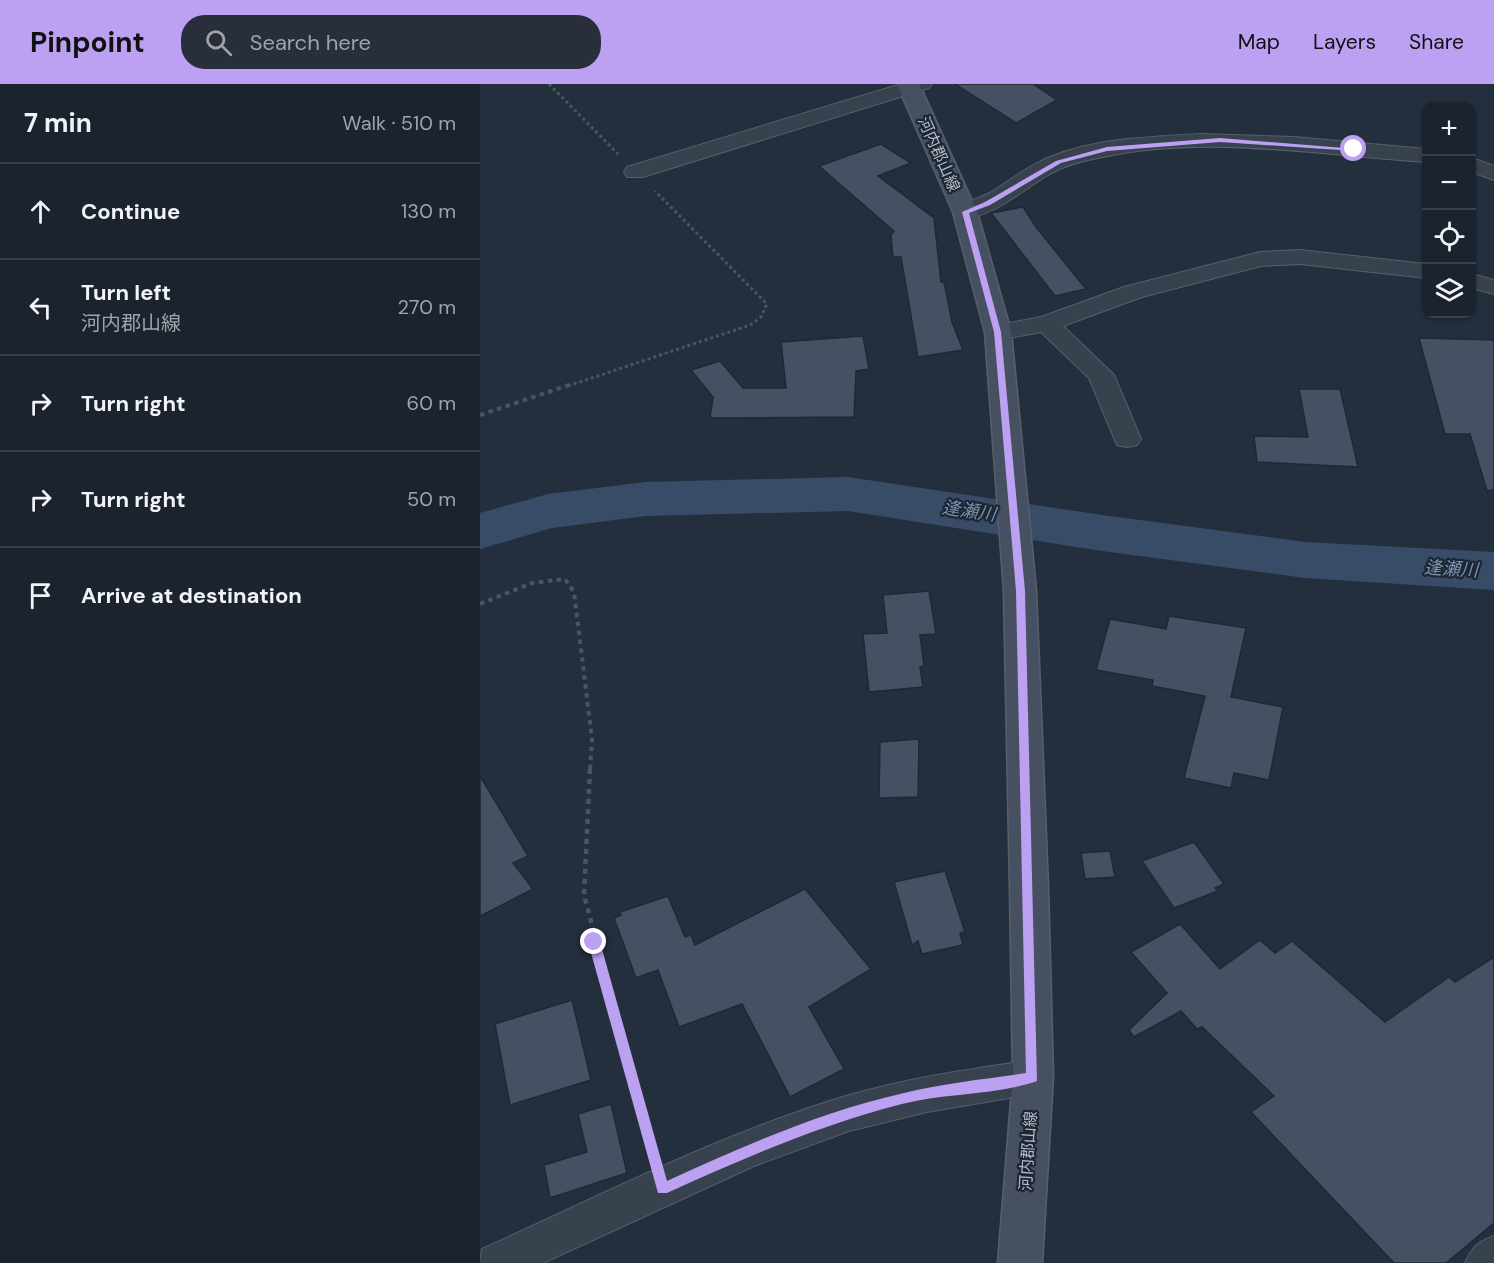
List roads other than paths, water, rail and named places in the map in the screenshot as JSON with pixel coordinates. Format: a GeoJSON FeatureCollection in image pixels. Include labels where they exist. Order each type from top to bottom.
{"type":"FeatureCollection","features":[{"type":"Feature","properties":{"kind":"main road","name":"河内郡山線"},"geometry":{"type":"LineString","coordinates":[[913,85],[965,212],[998,332],[1020,591],[1033,1077],[1020,1263]]}},
{"type":"Feature","properties":{"kind":"street"},"geometry":{"type":"LineString","coordinates":[[635,172],[913,85]]}},
{"type":"Feature","properties":{"kind":"street"},"geometry":{"type":"LineString","coordinates":[[965,212],[987,204],[1044,169],[1069,158],[1130,146],[1220,140],[1422,156]]}},
{"type":"Feature","properties":{"kind":"street"},"geometry":{"type":"LineString","coordinates":[[1476,166],[1494,173]]}},
{"type":"Feature","properties":{"kind":"street"},"geometry":{"type":"LineString","coordinates":[[998,332],[1046,324],[1133,292],[1260,259],[1300,257],[1422,270]]}},
{"type":"Feature","properties":{"kind":"street"},"geometry":{"type":"LineString","coordinates":[[1476,281],[1494,287]]}},
{"type":"Feature","properties":{"kind":"street"},"geometry":{"type":"LineString","coordinates":[[1046,324],[1101,375],[1127,439]]}},
{"type":"Feature","properties":{"kind":"street"},"geometry":{"type":"LineString","coordinates":[[497,1263],[755,1147],[825,1121],[904,1098],[1033,1077]]}},
{"type":"Feature","properties":{"kind":"street"},"geometry":{"type":"LineString","coordinates":[[1486,1263],[1494,1256]]}},
{"type":"Feature","properties":{"kind":"waterway","name":"逢瀬川"},"geometry":{"type":"LineString","coordinates":[[480,531],[548,511],[646,499],[848,494],[1102,533],[1305,560],[1494,571]]}}]}
